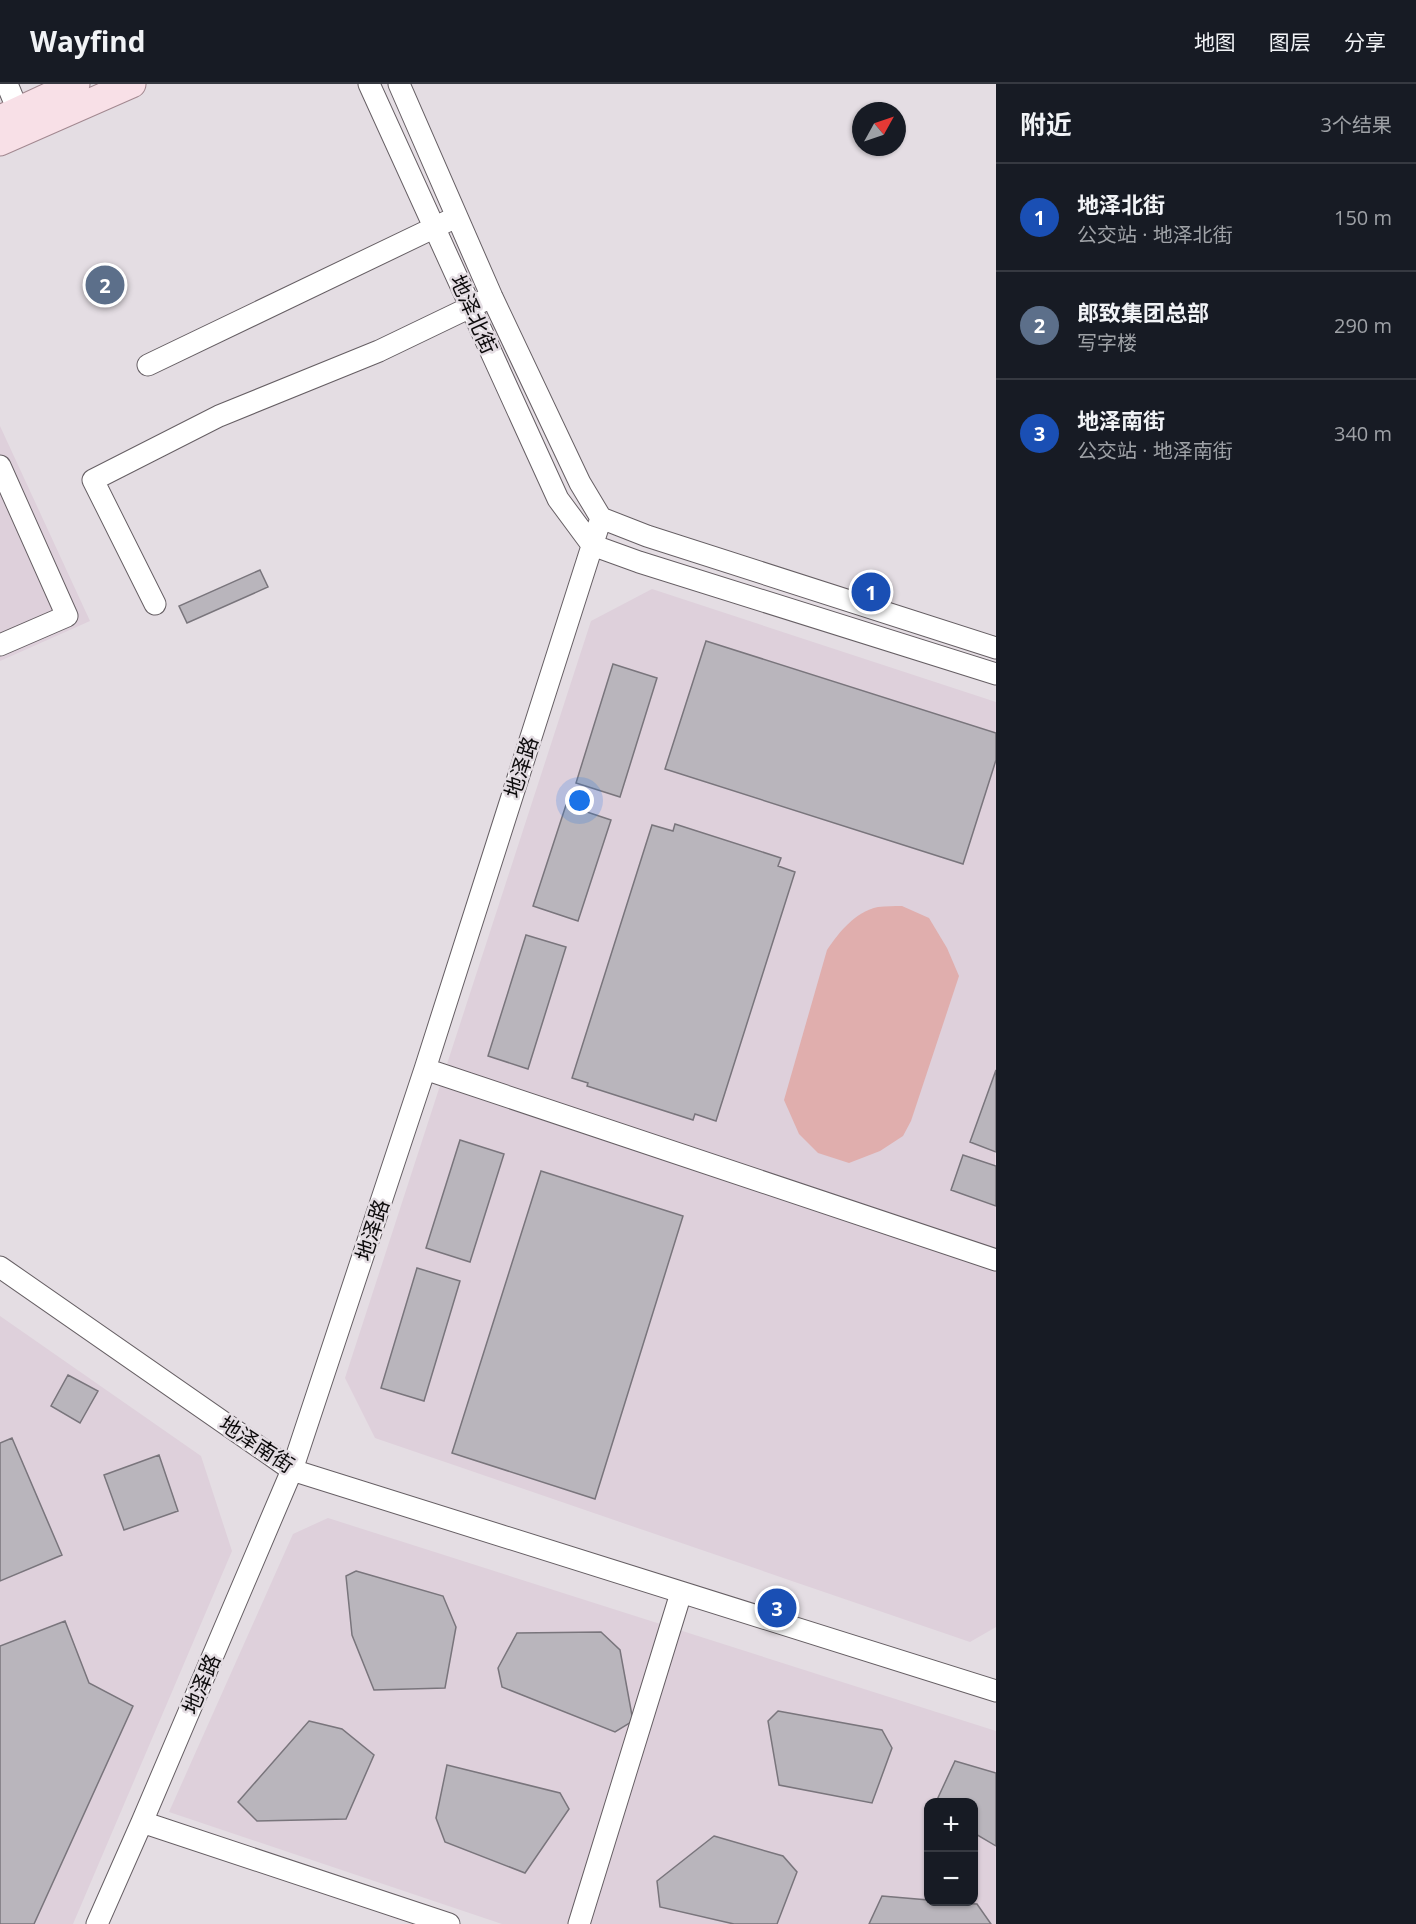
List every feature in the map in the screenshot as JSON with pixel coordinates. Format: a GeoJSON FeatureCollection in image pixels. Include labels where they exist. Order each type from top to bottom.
{"type":"FeatureCollection","features":[{"type":"Feature","properties":{"kind":"main road"},"geometry":{"type":"LineString","coordinates":[[0,142],[15,120],[76,84]]}},
{"type":"Feature","properties":{"kind":"main road"},"geometry":{"type":"LineString","coordinates":[[15,120],[132,84]]}},
{"type":"Feature","properties":{"kind":"street"},"geometry":{"type":"LineString","coordinates":[[7,84],[15,120]]}},
{"type":"Feature","properties":{"kind":"street","name":"地泽北街"},"geometry":{"type":"LineString","coordinates":[[369,84],[558,499],[592,545]]}},
{"type":"Feature","properties":{"kind":"street","name":"地泽北街"},"geometry":{"type":"LineString","coordinates":[[399,84],[492,297],[580,483],[600,518]]}},
{"type":"Feature","properties":{"kind":"street"},"geometry":{"type":"LineString","coordinates":[[148,365],[456,217]]}},
{"type":"Feature","properties":{"kind":"street"},"geometry":{"type":"LineString","coordinates":[[155,604],[93,480],[219,416],[379,351],[492,297]]}},
{"type":"Feature","properties":{"kind":"street"},"geometry":{"type":"LineString","coordinates":[[0,466],[68,615],[0,645]]}},
{"type":"Feature","properties":{"kind":"street"},"geometry":{"type":"LineString","coordinates":[[600,518],[647,536],[996,648]]}},
{"type":"Feature","properties":{"kind":"street","name":"地泽路"},"geometry":{"type":"LineString","coordinates":[[97,1924],[292,1470],[424,1069],[600,518]]}},
{"type":"Feature","properties":{"kind":"street"},"geometry":{"type":"LineString","coordinates":[[592,545],[639,562],[996,674]]}},
{"type":"Feature","properties":{"kind":"street"},"geometry":{"type":"LineString","coordinates":[[424,1069],[996,1260]]}},
{"type":"Feature","properties":{"kind":"street","name":"地泽南街"},"geometry":{"type":"LineString","coordinates":[[0,1267],[292,1470],[996,1691]]}},
{"type":"Feature","properties":{"kind":"street"},"geometry":{"type":"LineString","coordinates":[[586,1922],[681,1593]]}},
{"type":"Feature","properties":{"kind":"street"},"geometry":{"type":"LineString","coordinates":[[142,1822],[449,1924]]}},
{"type":"Feature","properties":{"kind":"shaded area"},"geometry":{"type":"Polygon","coordinates":[[[0,426],[90,621],[0,661],[0,426]]]}},
{"type":"Feature","properties":{"kind":"shaded area"},"geometry":{"type":"Polygon","coordinates":[[[652,589],[996,702],[996,1627],[970,1642],[375,1438],[345,1378],[591,621],[652,589]]]}},
{"type":"Feature","properties":{"kind":"shaded area"},"geometry":{"type":"Polygon","coordinates":[[[902,906],[929,918],[947,948],[959,976],[911,1121],[903,1136],[880,1151],[849,1163],[818,1153],[799,1134],[784,1100],[827,950],[842,930],[862,913],[878,907],[902,906]]]}},
{"type":"Feature","properties":{"kind":"shaded area"},"geometry":{"type":"Polygon","coordinates":[[[0,1316],[201,1456],[232,1551],[73,1924],[0,1924],[0,1316]]]}},
{"type":"Feature","properties":{"kind":"shaded area"},"geometry":{"type":"Polygon","coordinates":[[[328,1518],[996,1731],[996,1924],[502,1924],[169,1812],[293,1534],[328,1518]]]}},
{"type":"Feature","properties":{"kind":"building"},"geometry":{"type":"Polygon","coordinates":[[[260,570],[268,587],[187,623],[179,606],[260,570]]]}},
{"type":"Feature","properties":{"kind":"building"},"geometry":{"type":"Polygon","coordinates":[[[706,641],[996,733],[996,760],[963,864],[665,769],[706,641]]]}},
{"type":"Feature","properties":{"kind":"building"},"geometry":{"type":"Polygon","coordinates":[[[613,664],[657,678],[620,797],[576,783],[613,664]]]}},
{"type":"Feature","properties":{"kind":"building"},"geometry":{"type":"Polygon","coordinates":[[[566,805],[611,820],[578,921],[533,906],[566,805]]]}},
{"type":"Feature","properties":{"kind":"building"},"geometry":{"type":"Polygon","coordinates":[[[675,824],[781,858],[778,866],[795,872],[716,1121],[695,1114],[693,1120],[587,1086],[588,1083],[572,1078],[652,825],[673,831],[675,824]]]}},
{"type":"Feature","properties":{"kind":"building"},"geometry":{"type":"Polygon","coordinates":[[[526,935],[566,947],[528,1069],[488,1056],[526,935]]]}},
{"type":"Feature","properties":{"kind":"building"},"geometry":{"type":"Polygon","coordinates":[[[996,1070],[996,1152],[970,1142],[996,1070]]]}},
{"type":"Feature","properties":{"kind":"building"},"geometry":{"type":"Polygon","coordinates":[[[460,1140],[504,1154],[470,1262],[426,1248],[460,1140]]]}},
{"type":"Feature","properties":{"kind":"building"},"geometry":{"type":"Polygon","coordinates":[[[963,1155],[996,1166],[996,1206],[951,1190],[963,1155]]]}},
{"type":"Feature","properties":{"kind":"building"},"geometry":{"type":"Polygon","coordinates":[[[541,1171],[683,1216],[595,1499],[452,1453],[541,1171]]]}},
{"type":"Feature","properties":{"kind":"building"},"geometry":{"type":"Polygon","coordinates":[[[417,1268],[460,1281],[424,1401],[381,1388],[417,1268]]]}},
{"type":"Feature","properties":{"kind":"building"},"geometry":{"type":"Polygon","coordinates":[[[68,1375],[98,1391],[80,1423],[51,1406],[68,1375]]]}},
{"type":"Feature","properties":{"kind":"building"},"geometry":{"type":"Polygon","coordinates":[[[12,1438],[62,1555],[0,1581],[0,1443],[12,1438]]]}},
{"type":"Feature","properties":{"kind":"building"},"geometry":{"type":"Polygon","coordinates":[[[159,1455],[178,1511],[124,1530],[104,1475],[159,1455]]]}},
{"type":"Feature","properties":{"kind":"building"},"geometry":{"type":"Polygon","coordinates":[[[356,1571],[443,1596],[456,1627],[445,1688],[374,1690],[352,1635],[346,1576],[356,1571]]]}},
{"type":"Feature","properties":{"kind":"building"},"geometry":{"type":"Polygon","coordinates":[[[65,1621],[89,1683],[133,1706],[34,1924],[0,1924],[0,1646],[65,1621]]]}},
{"type":"Feature","properties":{"kind":"building"},"geometry":{"type":"Polygon","coordinates":[[[601,1632],[620,1650],[633,1721],[615,1732],[502,1687],[498,1668],[517,1633],[601,1632]]]}},
{"type":"Feature","properties":{"kind":"building"},"geometry":{"type":"Polygon","coordinates":[[[778,1711],[882,1730],[892,1748],[872,1803],[779,1785],[768,1721],[778,1711]]]}},
{"type":"Feature","properties":{"kind":"building"},"geometry":{"type":"Polygon","coordinates":[[[309,1721],[342,1729],[374,1755],[346,1819],[257,1821],[238,1802],[309,1721]]]}},
{"type":"Feature","properties":{"kind":"building"},"geometry":{"type":"Polygon","coordinates":[[[955,1761],[996,1773],[996,1846],[978,1835],[978,1798],[938,1798],[955,1761]]]}},
{"type":"Feature","properties":{"kind":"building"},"geometry":{"type":"Polygon","coordinates":[[[447,1765],[560,1793],[569,1809],[525,1873],[445,1842],[436,1818],[447,1765]]]}},
{"type":"Feature","properties":{"kind":"building"},"geometry":{"type":"Polygon","coordinates":[[[714,1836],[783,1856],[797,1872],[777,1924],[734,1924],[660,1907],[657,1881],[714,1836]]]}},
{"type":"Feature","properties":{"kind":"building"},"geometry":{"type":"Polygon","coordinates":[[[882,1896],[924,1900],[924,1906],[978,1905],[991,1924],[869,1924],[882,1896]]]}},
{"type":"Feature","properties":{"kind":"place","name":"郎致集团总部"},"geometry":{"type":"Point","coordinates":[105,285]}},
{"type":"Feature","properties":{"kind":"place","name":"地泽北街"},"geometry":{"type":"Point","coordinates":[871,592]}},
{"type":"Feature","properties":{"kind":"place","name":"地泽南街"},"geometry":{"type":"Point","coordinates":[777,1608]}}]}
